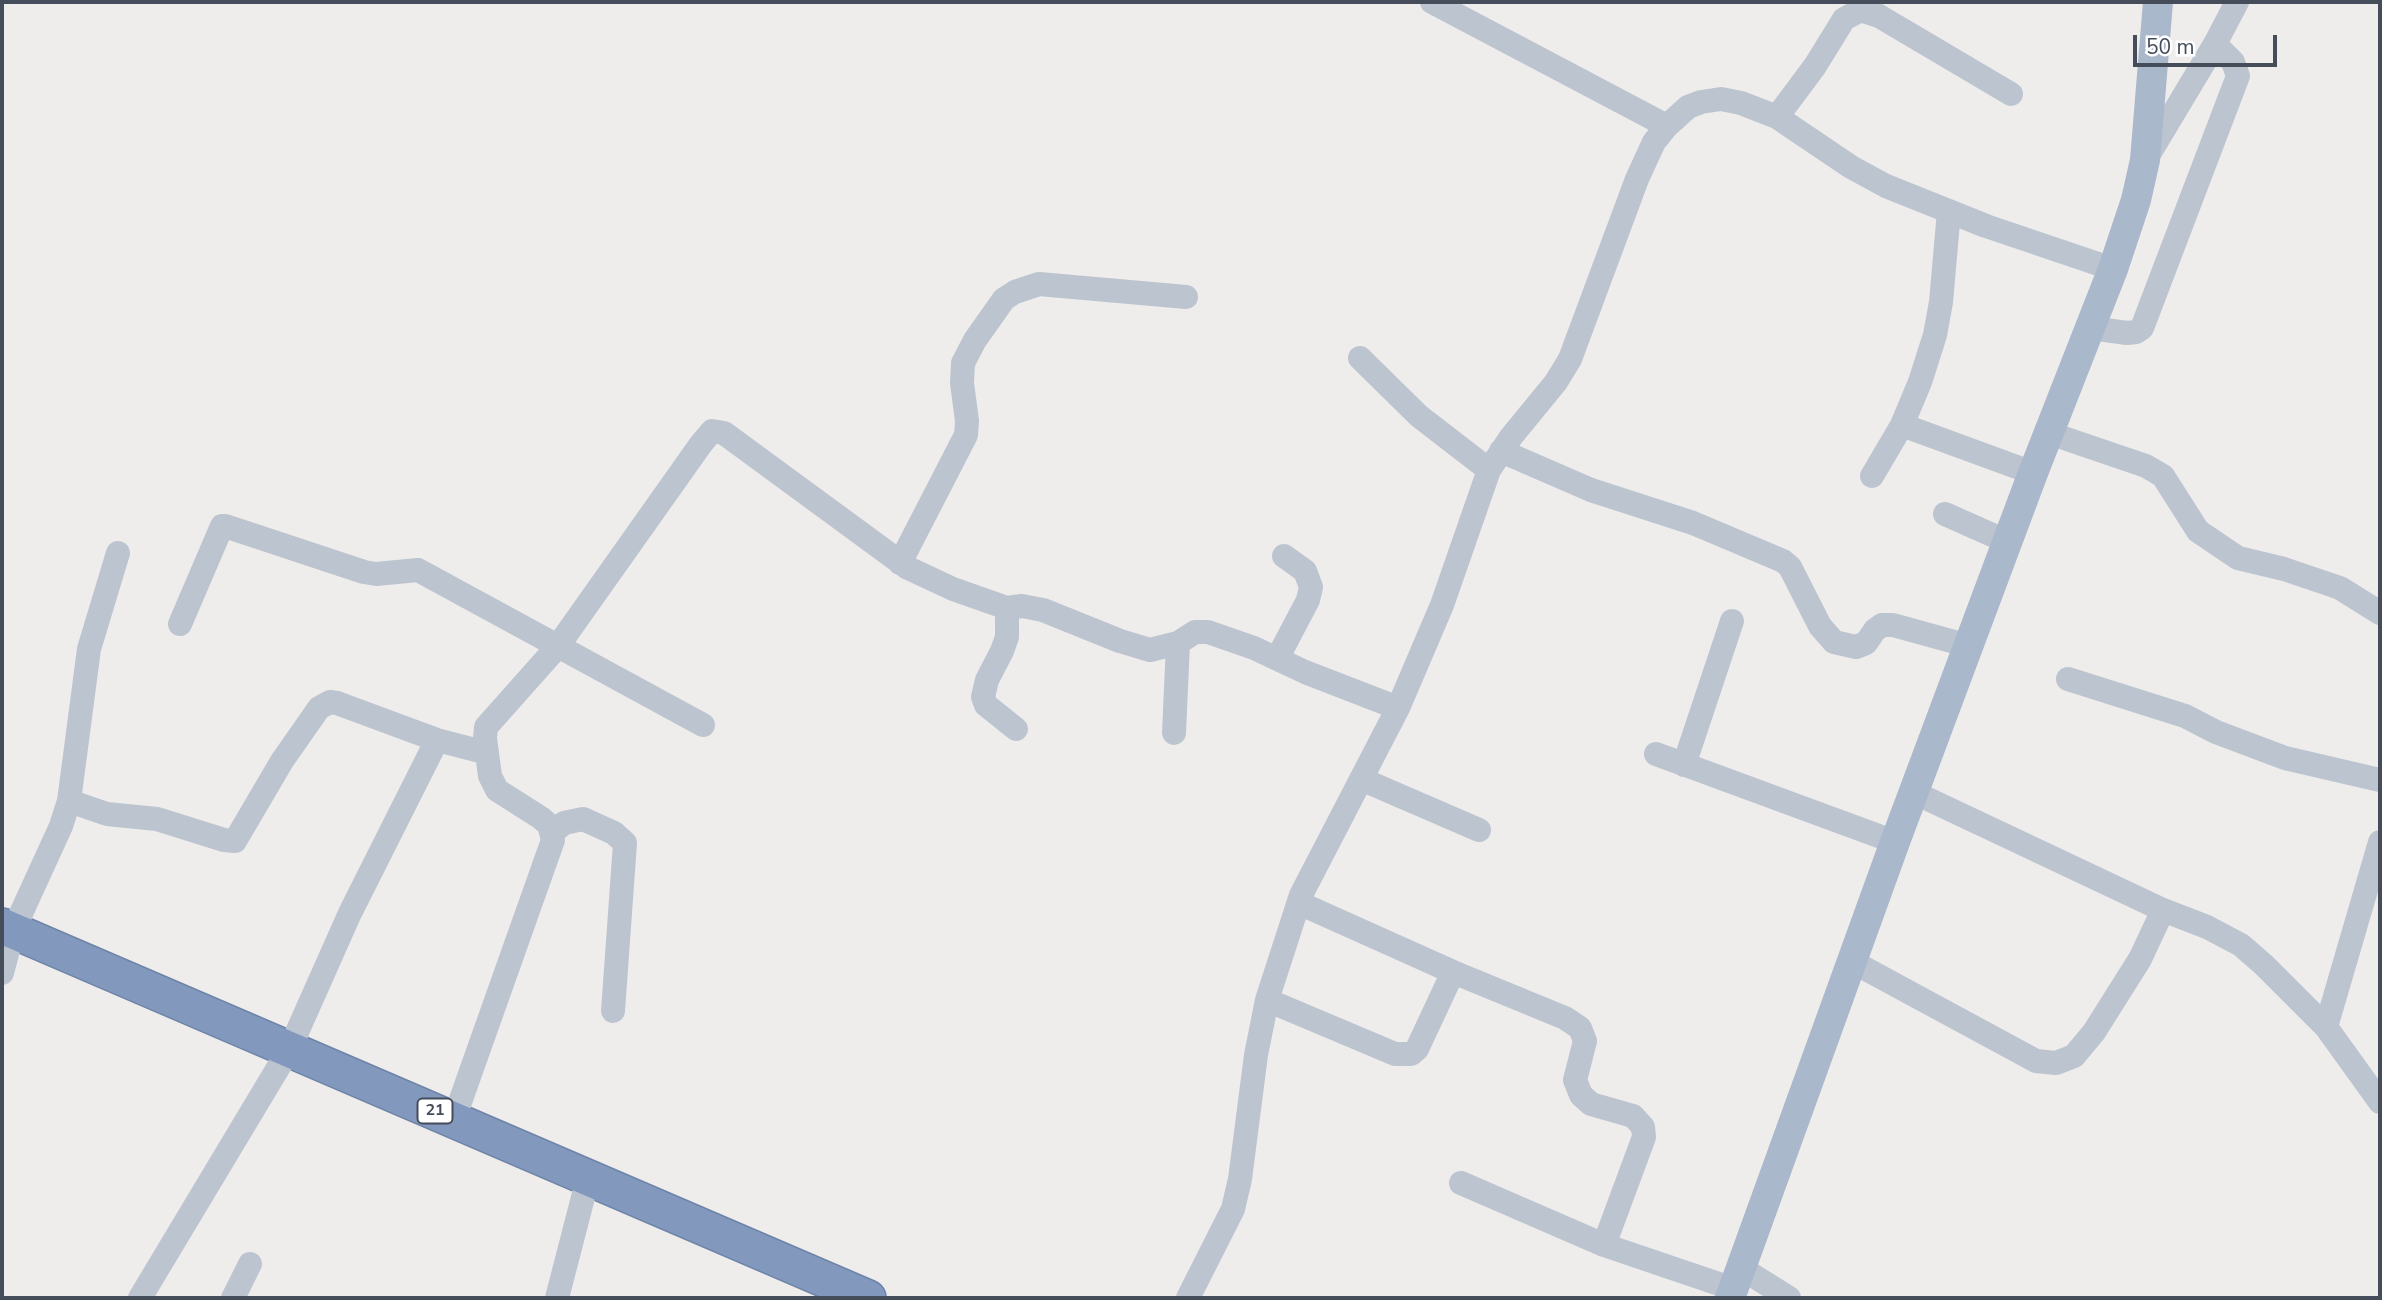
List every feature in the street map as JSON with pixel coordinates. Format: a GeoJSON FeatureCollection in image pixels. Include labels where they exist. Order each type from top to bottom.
{"type":"FeatureCollection","features":[{"type":"Feature","properties":{"kind":"highway","name":"21"},"geometry":{"type":"LineString","coordinates":[[7,928],[588,1178],[822,1289],[868,1298]]}},
{"type":"Feature","properties":{"kind":"main road"},"geometry":{"type":"LineString","coordinates":[[1735,1285],[1913,792],[2033,473],[2091,328],[2136,200],[2145,160],[2158,2]]}},
{"type":"Feature","properties":{"kind":"street"},"geometry":{"type":"LineString","coordinates":[[1432,2],[1667,126]]}},
{"type":"Feature","properties":{"kind":"street"},"geometry":{"type":"LineString","coordinates":[[2145,160],[2215,44],[2237,2]]}},
{"type":"Feature","properties":{"kind":"street"},"geometry":{"type":"LineString","coordinates":[[1777,117],[1815,66],[1844,19],[1861,10],[1879,16],[2011,94]]}},
{"type":"Feature","properties":{"kind":"street"},"geometry":{"type":"LineString","coordinates":[[2091,328],[2127,333],[2142,328],[2238,76],[2234,62],[2215,44]]}},
{"type":"Feature","properties":{"kind":"street"},"geometry":{"type":"LineString","coordinates":[[1188,1298],[1233,1209],[1240,1180],[1256,1055],[1267,1000],[1299,903],[1398,708],[1442,605],[1495,461],[1556,382],[1570,359],[1637,179],[1654,142],[1667,126],[1688,107],[1701,102],[1721,99],[1741,103],[1777,117],[1851,167],[1886,186],[2113,269]]}},
{"type":"Feature","properties":{"kind":"street"},"geometry":{"type":"LineString","coordinates":[[1872,476],[1902,425],[1935,335],[1941,302],[1949,211]]}},
{"type":"Feature","properties":{"kind":"street"},"geometry":{"type":"LineString","coordinates":[[900,563],[966,435],[963,363],[975,340],[1004,299],[1015,292],[1039,284],[1186,297]]}},
{"type":"Feature","properties":{"kind":"street"},"geometry":{"type":"LineString","coordinates":[[1360,358],[1419,416],[1495,461],[1693,523],[1783,561],[1790,567],[1820,626],[1834,642],[1856,647],[1867,643],[1882,625],[1894,625],[1969,646]]}},
{"type":"Feature","properties":{"kind":"street"},"geometry":{"type":"LineString","coordinates":[[1902,425],[2033,473]]}},
{"type":"Feature","properties":{"kind":"street"},"geometry":{"type":"LineString","coordinates":[[454,1119],[551,846],[552,833],[549,825],[541,817],[496,790],[490,776],[486,727],[558,646],[712,431],[724,433],[900,563],[953,589],[1007,608],[1022,606],[1043,610],[1119,641],[1150,650],[1178,643],[1195,632],[1208,632],[1254,648],[1398,708]]}},
{"type":"Feature","properties":{"kind":"street"},"geometry":{"type":"LineString","coordinates":[[2049,433],[2146,466],[2163,475],[2198,531],[2238,558],[2284,569],[2340,588],[2380,612]]}},
{"type":"Feature","properties":{"kind":"street"},"geometry":{"type":"LineString","coordinates":[[1945,514],[2008,542]]}},
{"type":"Feature","properties":{"kind":"street"},"geometry":{"type":"LineString","coordinates":[[180,624],[222,526],[225,526],[364,572],[376,574],[418,570],[703,725]]}},
{"type":"Feature","properties":{"kind":"street"},"geometry":{"type":"LineString","coordinates":[[2,973],[7,928],[61,826],[69,801],[89,649],[118,553]]}},
{"type":"Feature","properties":{"kind":"street"},"geometry":{"type":"LineString","coordinates":[[1277,659],[1308,600],[1311,587],[1305,571],[1284,556]]}},
{"type":"Feature","properties":{"kind":"street"},"geometry":{"type":"LineString","coordinates":[[1007,608],[1007,636],[987,680],[983,697],[986,705],[1016,729]]}},
{"type":"Feature","properties":{"kind":"street"},"geometry":{"type":"LineString","coordinates":[[1684,765],[1732,621]]}},
{"type":"Feature","properties":{"kind":"street"},"geometry":{"type":"LineString","coordinates":[[1174,733],[1178,643]]}},
{"type":"Feature","properties":{"kind":"street"},"geometry":{"type":"LineString","coordinates":[[2068,679],[2185,716],[2216,732],[2285,758],[2380,780]]}},
{"type":"Feature","properties":{"kind":"street"},"geometry":{"type":"LineString","coordinates":[[69,801],[107,814],[156,819],[234,841],[282,761],[319,708],[325,704],[337,703],[437,740],[487,753]]}},
{"type":"Feature","properties":{"kind":"street"},"geometry":{"type":"LineString","coordinates":[[141,1298],[290,1048],[350,913],[437,740]]}},
{"type":"Feature","properties":{"kind":"street"},"geometry":{"type":"LineString","coordinates":[[1656,754],[1895,842]]}},
{"type":"Feature","properties":{"kind":"street"},"geometry":{"type":"LineString","coordinates":[[1361,779],[1479,830]]}},
{"type":"Feature","properties":{"kind":"street"},"geometry":{"type":"LineString","coordinates":[[1913,792],[2163,910],[2207,927],[2241,946],[2264,964],[2326,1027],[2380,1102]]}},
{"type":"Feature","properties":{"kind":"street"},"geometry":{"type":"LineString","coordinates":[[552,833],[564,823],[583,819],[614,833],[625,843],[613,1011]]}},
{"type":"Feature","properties":{"kind":"street"},"geometry":{"type":"LineString","coordinates":[[2326,1027],[2380,842]]}},
{"type":"Feature","properties":{"kind":"street"},"geometry":{"type":"LineString","coordinates":[[1299,903],[1453,972],[1565,1018],[1580,1028],[1585,1041],[1575,1080],[1581,1095],[1591,1104],[1633,1116],[1643,1127],[1644,1137],[1604,1245]]}},
{"type":"Feature","properties":{"kind":"street"},"geometry":{"type":"LineString","coordinates":[[1853,962],[2036,1061],[2056,1063],[2074,1056],[2094,1032],[2140,959],[2163,910]]}},
{"type":"Feature","properties":{"kind":"street"},"geometry":{"type":"LineString","coordinates":[[1267,1000],[1395,1054],[1411,1054],[1417,1049],[1453,972]]}},
{"type":"Feature","properties":{"kind":"street"},"geometry":{"type":"LineString","coordinates":[[557,1298],[588,1178]]}},
{"type":"Feature","properties":{"kind":"street"},"geometry":{"type":"LineString","coordinates":[[1461,1183],[1604,1245],[1735,1285],[1789,1298]]}},
{"type":"Feature","properties":{"kind":"street"},"geometry":{"type":"LineString","coordinates":[[233,1298],[250,1264]]}}]}
